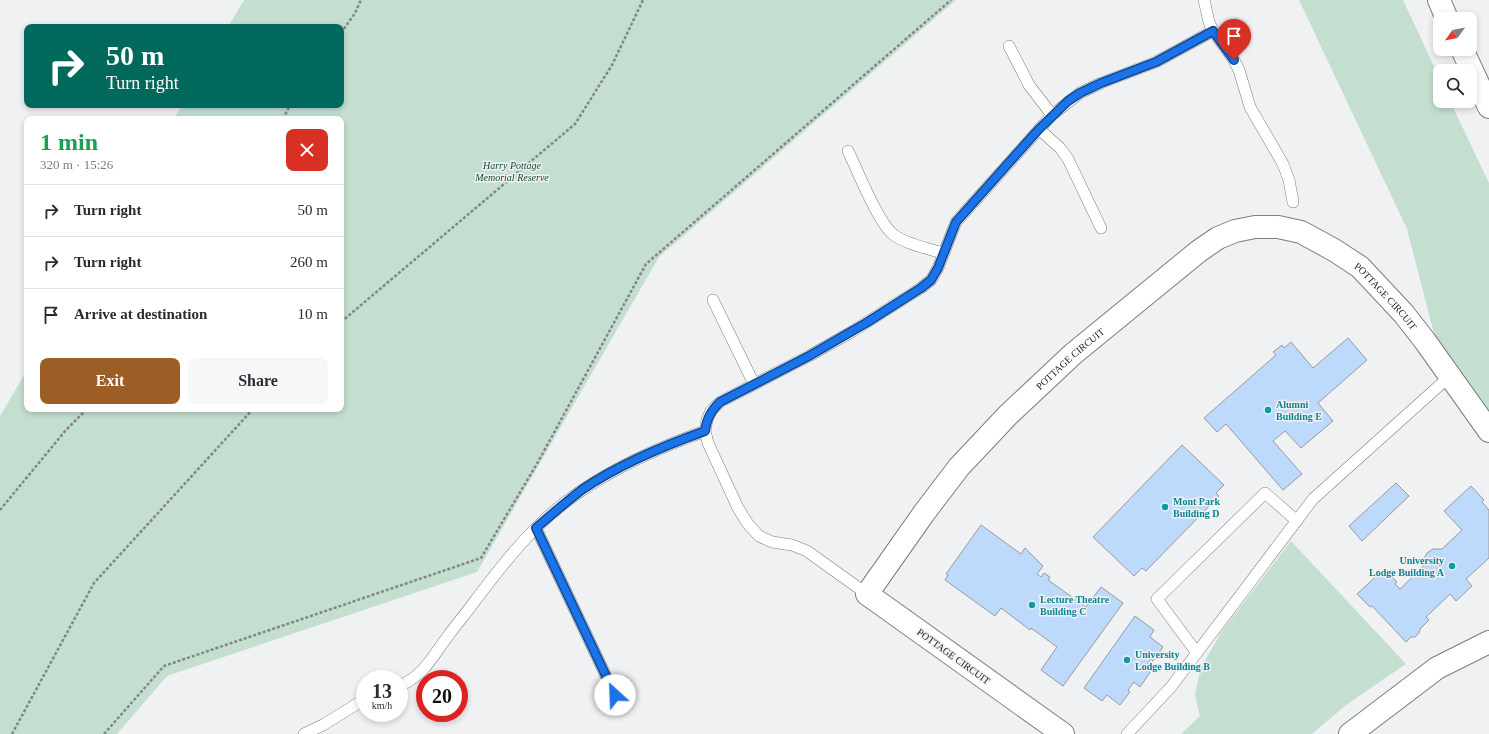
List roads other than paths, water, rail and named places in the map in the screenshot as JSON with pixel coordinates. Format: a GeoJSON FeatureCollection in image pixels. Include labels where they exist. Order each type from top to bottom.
{"type":"FeatureCollection","features":[{"type":"Feature","properties":{"kind":"street"},"geometry":{"type":"LineString","coordinates":[[1438,0],[1444,12]]}},
{"type":"Feature","properties":{"kind":"street"},"geometry":{"type":"LineString","coordinates":[[1465,56],[1489,107]]}},
{"type":"Feature","properties":{"kind":"street","name":"POTTAGE CIRCUIT"},"geometry":{"type":"LineString","coordinates":[[1063,734],[867,594],[924,513],[959,467],[1008,415],[1073,354],[1199,251],[1218,238],[1235,231],[1255,227],[1278,227],[1301,232],[1334,250],[1360,267],[1404,314],[1426,341],[1489,431]]}},
{"type":"Feature","properties":{"kind":"street"},"geometry":{"type":"LineString","coordinates":[[1350,734],[1437,668],[1489,642]]}},
{"type":"Feature","properties":{"kind":"lane"},"geometry":{"type":"LineString","coordinates":[[1204,0],[1209,22],[1213,31],[1234,60],[1239,70],[1250,107],[1283,164],[1289,180],[1293,202]]}},
{"type":"Feature","properties":{"kind":"lane"},"geometry":{"type":"LineString","coordinates":[[867,594],[807,551],[792,545],[772,542],[759,536],[748,524],[738,508],[708,443],[705,431],[711,410],[720,402],[809,356],[907,298],[931,280],[938,268],[956,222],[1052,115],[1080,93],[1101,83],[1156,62],[1213,31]]}},
{"type":"Feature","properties":{"kind":"lane"},"geometry":{"type":"LineString","coordinates":[[1008,46],[1029,85],[1052,115]]}},
{"type":"Feature","properties":{"kind":"lane"},"geometry":{"type":"LineString","coordinates":[[1039,129],[1060,148],[1068,159],[1101,228]]}},
{"type":"Feature","properties":{"kind":"lane"},"geometry":{"type":"LineString","coordinates":[[848,151],[874,206],[887,229],[894,236],[943,253]]}},
{"type":"Feature","properties":{"kind":"lane"},"geometry":{"type":"LineString","coordinates":[[713,300],[754,384]]}},
{"type":"Feature","properties":{"kind":"lane"},"geometry":{"type":"LineString","coordinates":[[1127,734],[1171,687],[1313,499],[1450,376]]}},
{"type":"Feature","properties":{"kind":"lane"},"geometry":{"type":"LineString","coordinates":[[408,682],[432,661],[445,640],[473,603],[513,553],[536,528],[584,488],[619,468],[680,440],[705,431]]}},
{"type":"Feature","properties":{"kind":"lane"},"geometry":{"type":"LineString","coordinates":[[1197,653],[1157,599],[1264,493],[1297,520]]}},
{"type":"Feature","properties":{"kind":"lane"},"geometry":{"type":"LineString","coordinates":[[536,528],[615,695]]}},
{"type":"Feature","properties":{"kind":"lane"},"geometry":{"type":"LineString","coordinates":[[304,734],[323,725],[356,705]]}},
{"type":"Feature","properties":{"kind":"place","name":"Alumni Building E"},"geometry":{"type":"Point","coordinates":[1268,410]}},
{"type":"Feature","properties":{"kind":"place","name":"Mont Park Building D"},"geometry":{"type":"Point","coordinates":[1165,507]}},
{"type":"Feature","properties":{"kind":"place","name":"University Lodge Building A"},"geometry":{"type":"Point","coordinates":[1452,566]}},
{"type":"Feature","properties":{"kind":"place","name":"Lecture Theatre Building C"},"geometry":{"type":"Point","coordinates":[1032,605]}},
{"type":"Feature","properties":{"kind":"place","name":"University Lodge Building B"},"geometry":{"type":"Point","coordinates":[1127,660]}},
{"type":"Feature","properties":{"kind":"park label","name":"Harry Pottage Memorial Reserve"},"geometry":{"type":"Point","coordinates":[512,170]}}]}
